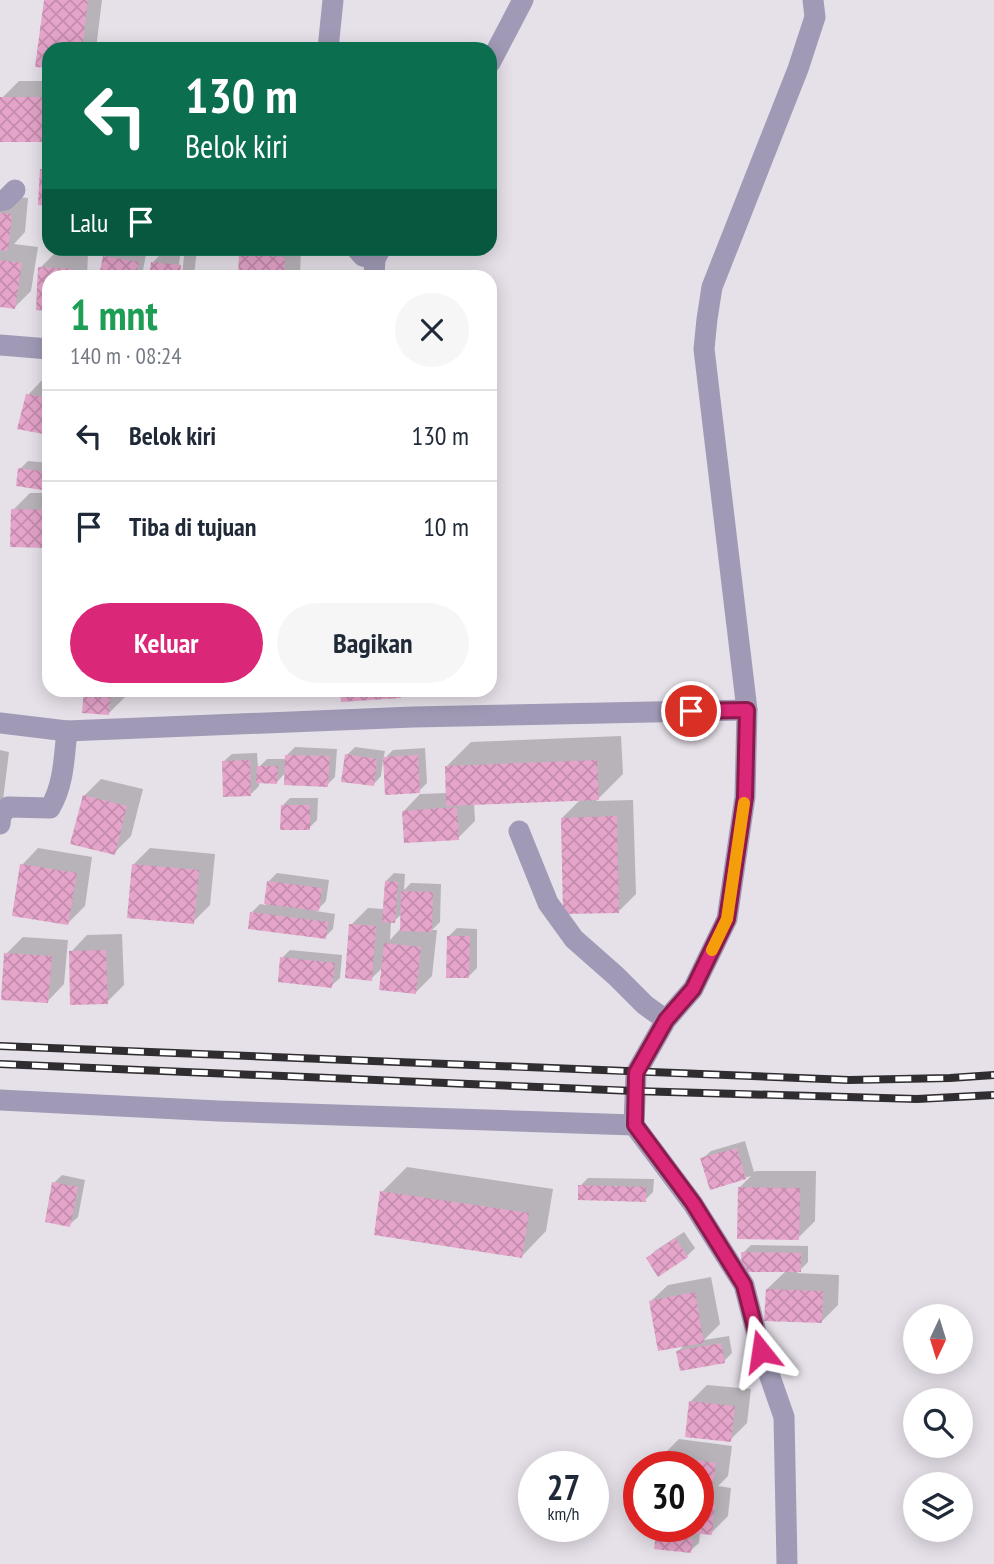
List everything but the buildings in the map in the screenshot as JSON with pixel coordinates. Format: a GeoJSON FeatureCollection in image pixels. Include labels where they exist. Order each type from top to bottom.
{"type":"FeatureCollection","features":[{"type":"Feature","properties":{"kind":"street"},"geometry":{"type":"LineString","coordinates":[[329,42],[333,0]]}},
{"type":"Feature","properties":{"kind":"street"},"geometry":{"type":"LineString","coordinates":[[497,50],[523,0]]}},
{"type":"Feature","properties":{"kind":"street"},"geometry":{"type":"LineString","coordinates":[[787,1564],[784,1417],[761,1351],[744,1285],[693,1203],[635,1125],[636,1073],[666,1020],[693,989],[727,919],[745,797],[747,710],[704,349],[712,288],[798,69],[815,17],[813,0]]}},
{"type":"Feature","properties":{"kind":"street"},"geometry":{"type":"LineString","coordinates":[[0,345],[42,348]]}},
{"type":"Feature","properties":{"kind":"street"},"geometry":{"type":"LineString","coordinates":[[0,723],[67,731],[413,717],[747,710]]}},
{"type":"Feature","properties":{"kind":"street"},"geometry":{"type":"LineString","coordinates":[[0,824],[1,815],[8,807],[50,808],[60,785],[67,731]]}},
{"type":"Feature","properties":{"kind":"street"},"geometry":{"type":"LineString","coordinates":[[519,831],[548,903],[574,939],[666,1020]]}},
{"type":"Feature","properties":{"kind":"street"},"geometry":{"type":"LineString","coordinates":[[0,1100],[218,1111],[635,1125]]}},
{"type":"Feature","properties":{"kind":"railway"},"geometry":{"type":"LineString","coordinates":[[0,1046],[849,1080],[994,1075]]}},
{"type":"Feature","properties":{"kind":"railway"},"geometry":{"type":"LineString","coordinates":[[0,1064],[634,1091],[917,1099],[994,1095]]}},
{"type":"Feature","properties":{"kind":"slow traffic"},"geometry":{"type":"LineString","coordinates":[[712,950],[727,919],[744,803]]}},
{"type":"Feature","properties":{"kind":"route"},"geometry":{"type":"LineString","coordinates":[[691,711],[747,710],[745,797],[727,919],[693,989],[666,1020],[636,1073],[635,1125],[693,1203],[744,1285],[761,1351]]}}]}
